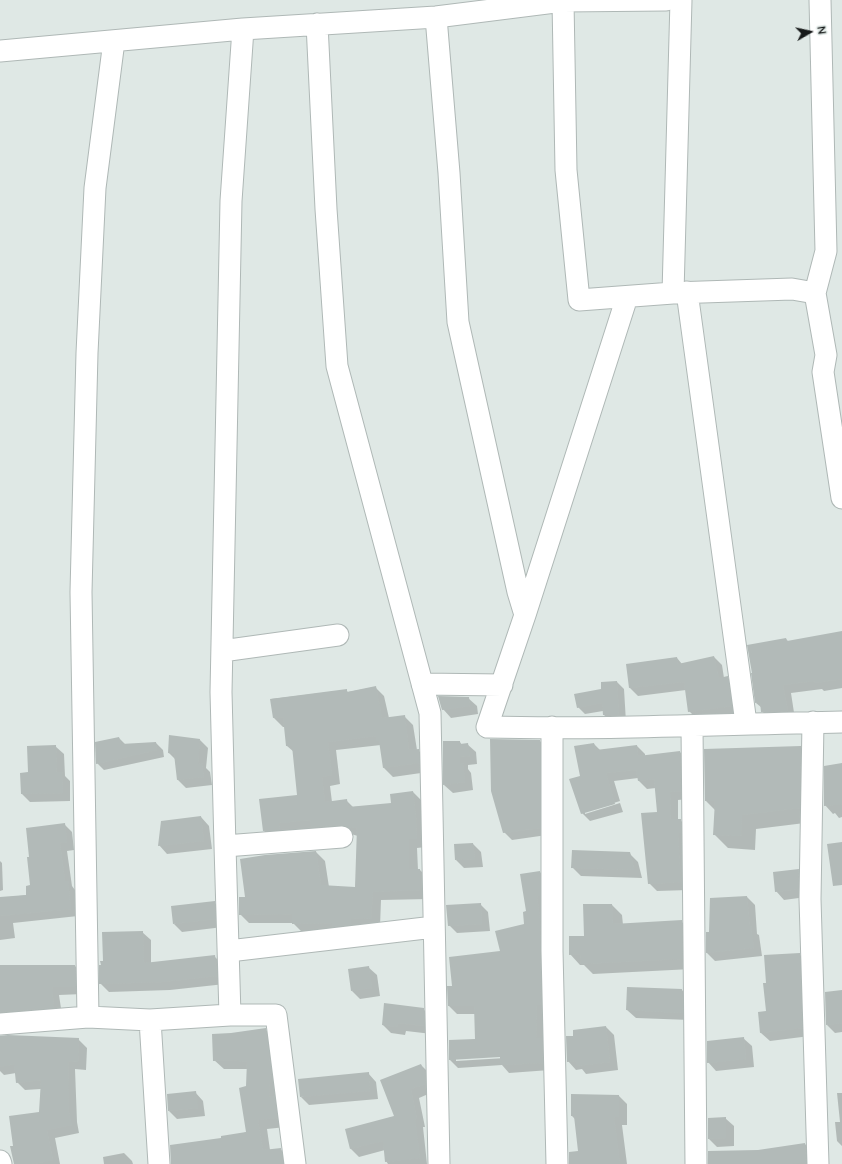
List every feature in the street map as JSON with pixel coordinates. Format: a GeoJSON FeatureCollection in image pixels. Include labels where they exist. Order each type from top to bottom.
{"type":"FeatureCollection","features":[{"type":"Feature","properties":{"kind":"street"},"geometry":{"type":"LineString","coordinates":[[0,51],[243,29],[436,17],[563,1],[666,0]]}},
{"type":"Feature","properties":{"kind":"street"},"geometry":{"type":"LineString","coordinates":[[681,0],[680,293],[746,723]]}},
{"type":"Feature","properties":{"kind":"street"},"geometry":{"type":"LineString","coordinates":[[820,0],[826,251],[815,293],[834,355],[823,372],[842,490]]}},
{"type":"Feature","properties":{"kind":"street"},"geometry":{"type":"LineString","coordinates":[[563,1],[566,170],[579,300],[680,293],[792,289],[815,293]]}},
{"type":"Feature","properties":{"kind":"street"},"geometry":{"type":"LineString","coordinates":[[436,17],[449,173],[458,322],[518,592],[526,615]]}},
{"type":"Feature","properties":{"kind":"street"},"geometry":{"type":"LineString","coordinates":[[317,24],[326,209],[337,366],[430,713],[439,1164]]}},
{"type":"Feature","properties":{"kind":"street"},"geometry":{"type":"LineString","coordinates":[[230,1015],[229,951],[224,846],[221,692],[232,201],[243,29]]}},
{"type":"Feature","properties":{"kind":"street"},"geometry":{"type":"LineString","coordinates":[[88,1017],[81,592],[87,353],[95,188],[114,41]]}},
{"type":"Feature","properties":{"kind":"street"},"geometry":{"type":"LineString","coordinates":[[627,297],[526,615],[487,727],[692,726],[746,723],[842,722]]}},
{"type":"Feature","properties":{"kind":"street"},"geometry":{"type":"LineString","coordinates":[[222,651],[338,636]]}},
{"type":"Feature","properties":{"kind":"street"},"geometry":{"type":"LineString","coordinates":[[422,684],[502,685]]}},
{"type":"Feature","properties":{"kind":"street"},"geometry":{"type":"LineString","coordinates":[[813,722],[810,898],[818,1164]]}},
{"type":"Feature","properties":{"kind":"street"},"geometry":{"type":"LineString","coordinates":[[692,726],[696,1164]]}},
{"type":"Feature","properties":{"kind":"street"},"geometry":{"type":"LineString","coordinates":[[552,727],[552,951],[557,1164]]}},
{"type":"Feature","properties":{"kind":"street"},"geometry":{"type":"LineString","coordinates":[[224,846],[342,837]]}},
{"type":"Feature","properties":{"kind":"street"},"geometry":{"type":"LineString","coordinates":[[229,951],[434,927]]}},
{"type":"Feature","properties":{"kind":"street"},"geometry":{"type":"LineString","coordinates":[[0,1024],[88,1017],[150,1020],[230,1015],[276,1015],[295,1164]]}},
{"type":"Feature","properties":{"kind":"street"},"geometry":{"type":"LineString","coordinates":[[150,1020],[159,1164]]}},
{"type":"Feature","properties":{"kind":"building"},"geometry":{"type":"Polygon","coordinates":[[[842,631],[842,679],[815,683],[814,681],[783,685],[788,711],[761,712],[760,702],[755,703],[747,645],[786,638],[787,641],[842,631]]]}},
{"type":"Feature","properties":{"kind":"building"},"geometry":{"type":"Polygon","coordinates":[[[714,656],[719,678],[728,676],[732,706],[688,712],[684,682],[629,688],[626,664],[677,657],[678,664],[714,656]]]}},
{"type":"Feature","properties":{"kind":"building"},"geometry":{"type":"Polygon","coordinates":[[[617,681],[619,715],[603,715],[602,703],[577,708],[574,694],[601,689],[601,682],[617,681]]]}},
{"type":"Feature","properties":{"kind":"building"},"geometry":{"type":"Polygon","coordinates":[[[376,686],[382,718],[405,715],[409,750],[419,749],[419,763],[383,768],[379,741],[376,741],[376,736],[328,742],[332,775],[322,777],[325,802],[347,799],[348,807],[391,803],[390,794],[413,791],[417,839],[409,839],[409,869],[420,869],[420,890],[373,892],[371,919],[351,918],[351,925],[332,927],[332,923],[292,924],[292,914],[239,915],[239,897],[245,897],[240,859],[265,855],[316,851],[321,885],[355,887],[357,827],[349,828],[341,825],[311,827],[310,820],[279,823],[280,830],[263,831],[259,799],[297,795],[292,746],[286,746],[283,717],[273,718],[270,699],[347,689],[347,692],[376,686]]]}},
{"type":"Feature","properties":{"kind":"building"},"geometry":{"type":"Polygon","coordinates":[[[438,696],[469,697],[470,706],[442,710],[438,696]]]}},
{"type":"Feature","properties":{"kind":"building"},"geometry":{"type":"Polygon","coordinates":[[[169,735],[200,739],[198,764],[202,763],[204,777],[177,780],[174,754],[168,753],[169,735]]]}},
{"type":"Feature","properties":{"kind":"building"},"geometry":{"type":"Polygon","coordinates":[[[119,737],[121,744],[156,742],[157,750],[96,764],[95,742],[119,737]]]}},
{"type":"Feature","properties":{"kind":"building"},"geometry":{"type":"Polygon","coordinates":[[[490,739],[540,740],[540,828],[503,833],[491,791],[490,739]]]}},
{"type":"Feature","properties":{"kind":"building"},"geometry":{"type":"Polygon","coordinates":[[[443,741],[460,741],[460,744],[468,743],[470,756],[460,757],[460,764],[463,763],[465,782],[443,785],[443,741]]]}},
{"type":"Feature","properties":{"kind":"building"},"geometry":{"type":"Polygon","coordinates":[[[594,743],[596,750],[637,745],[638,756],[680,751],[681,791],[670,792],[671,819],[681,819],[681,833],[678,833],[681,882],[648,884],[641,813],[657,812],[654,779],[638,781],[636,770],[606,773],[615,804],[581,814],[569,779],[580,776],[574,746],[594,743]]]}},
{"type":"Feature","properties":{"kind":"building"},"geometry":{"type":"Polygon","coordinates":[[[56,745],[57,772],[62,772],[63,793],[21,794],[20,773],[28,772],[27,746],[56,745]]]}},
{"type":"Feature","properties":{"kind":"building"},"geometry":{"type":"Polygon","coordinates":[[[801,746],[800,808],[742,815],[741,836],[713,835],[715,801],[705,801],[704,749],[801,746]]]}},
{"type":"Feature","properties":{"kind":"building"},"geometry":{"type":"Polygon","coordinates":[[[842,763],[842,804],[824,806],[824,766],[842,763]]]}},
{"type":"Feature","properties":{"kind":"building"},"geometry":{"type":"Polygon","coordinates":[[[201,816],[204,841],[158,846],[161,821],[201,816]]]}},
{"type":"Feature","properties":{"kind":"building"},"geometry":{"type":"Polygon","coordinates":[[[65,823],[67,842],[60,843],[65,881],[68,881],[71,909],[0,916],[0,897],[26,895],[26,886],[30,885],[26,828],[65,823]]]}},
{"type":"Feature","properties":{"kind":"building"},"geometry":{"type":"Polygon","coordinates":[[[842,842],[842,885],[833,886],[827,844],[842,842]]]}},
{"type":"Feature","properties":{"kind":"building"},"geometry":{"type":"Polygon","coordinates":[[[473,843],[475,859],[455,860],[454,844],[473,843]]]}},
{"type":"Feature","properties":{"kind":"building"},"geometry":{"type":"Polygon","coordinates":[[[572,850],[630,852],[635,870],[571,868],[572,850]]]}},
{"type":"Feature","properties":{"kind":"building"},"geometry":{"type":"Polygon","coordinates":[[[799,869],[798,889],[775,892],[773,872],[799,869]]]}},
{"type":"Feature","properties":{"kind":"building"},"geometry":{"type":"Polygon","coordinates":[[[540,871],[540,896],[537,896],[540,920],[541,1005],[537,1005],[536,1038],[542,1038],[543,1063],[500,1065],[500,1057],[449,1060],[449,1040],[475,1039],[474,1006],[448,1006],[447,986],[452,986],[449,957],[500,951],[495,931],[524,924],[523,912],[526,911],[520,874],[540,871]]]}},
{"type":"Feature","properties":{"kind":"building"},"geometry":{"type":"Polygon","coordinates":[[[747,896],[754,948],[706,953],[706,932],[709,932],[710,898],[747,896]]]}},
{"type":"Feature","properties":{"kind":"building"},"geometry":{"type":"Polygon","coordinates":[[[215,901],[215,919],[173,924],[171,906],[215,901]]]}},
{"type":"Feature","properties":{"kind":"building"},"geometry":{"type":"Polygon","coordinates":[[[481,903],[482,924],[448,926],[446,905],[481,903]]]}},
{"type":"Feature","properties":{"kind":"building"},"geometry":{"type":"Polygon","coordinates":[[[583,904],[612,904],[613,924],[682,920],[682,959],[581,964],[580,954],[569,955],[569,936],[584,936],[583,904]]]}},
{"type":"Feature","properties":{"kind":"building"},"geometry":{"type":"Polygon","coordinates":[[[143,931],[144,963],[215,955],[217,976],[162,982],[99,984],[99,965],[101,965],[100,961],[103,961],[102,932],[143,931]]]}},
{"type":"Feature","properties":{"kind":"building"},"geometry":{"type":"Polygon","coordinates":[[[800,953],[802,1028],[760,1033],[758,1012],[766,1011],[763,983],[766,983],[764,955],[800,953]]]}},
{"type":"Feature","properties":{"kind":"building"},"geometry":{"type":"Polygon","coordinates":[[[0,965],[75,965],[76,987],[52,987],[54,1008],[0,1012],[0,965]]]}},
{"type":"Feature","properties":{"kind":"building"},"geometry":{"type":"Polygon","coordinates":[[[369,966],[372,988],[351,991],[348,969],[369,966]]]}},
{"type":"Feature","properties":{"kind":"building"},"geometry":{"type":"Polygon","coordinates":[[[627,987],[682,989],[683,1013],[626,1010],[627,987]]]}},
{"type":"Feature","properties":{"kind":"building"},"geometry":{"type":"Polygon","coordinates":[[[842,990],[842,1023],[826,1025],[825,992],[842,990]]]}},
{"type":"Feature","properties":{"kind":"building"},"geometry":{"type":"Polygon","coordinates":[[[384,1003],[424,1008],[424,1026],[398,1023],[397,1027],[382,1025],[384,1003]]]}},
{"type":"Feature","properties":{"kind":"building"},"geometry":{"type":"Polygon","coordinates":[[[606,1026],[610,1062],[577,1066],[576,1061],[567,1062],[566,1036],[573,1036],[573,1030],[606,1026]]]}},
{"type":"Feature","properties":{"kind":"building"},"geometry":{"type":"Polygon","coordinates":[[[266,1028],[271,1070],[269,1097],[274,1096],[277,1118],[258,1120],[263,1150],[281,1148],[283,1164],[171,1164],[170,1145],[221,1138],[221,1136],[246,1132],[239,1088],[246,1086],[247,1061],[213,1061],[212,1034],[266,1028]]]}},
{"type":"Feature","properties":{"kind":"building"},"geometry":{"type":"Polygon","coordinates":[[[8,1035],[79,1038],[78,1062],[68,1061],[69,1113],[72,1125],[47,1130],[53,1160],[32,1164],[14,1164],[10,1146],[13,1146],[9,1116],[39,1112],[41,1080],[16,1083],[14,1064],[0,1067],[0,1036],[8,1035]]]}},
{"type":"Feature","properties":{"kind":"building"},"geometry":{"type":"Polygon","coordinates":[[[744,1037],[746,1059],[707,1063],[707,1041],[744,1037]]]}},
{"type":"Feature","properties":{"kind":"building"},"geometry":{"type":"Polygon","coordinates":[[[421,1064],[425,1074],[425,1084],[411,1089],[417,1119],[415,1119],[420,1158],[385,1162],[383,1141],[350,1149],[345,1129],[394,1116],[380,1080],[421,1064]]]}},
{"type":"Feature","properties":{"kind":"building"},"geometry":{"type":"Polygon","coordinates":[[[369,1072],[370,1091],[300,1097],[298,1079],[369,1072]]]}},
{"type":"Feature","properties":{"kind":"building"},"geometry":{"type":"Polygon","coordinates":[[[196,1091],[198,1108],[168,1111],[167,1094],[196,1091]]]}},
{"type":"Feature","properties":{"kind":"building"},"geometry":{"type":"Polygon","coordinates":[[[571,1094],[619,1095],[619,1117],[614,1117],[620,1164],[569,1164],[569,1152],[578,1151],[574,1116],[571,1116],[571,1094]]]}},
{"type":"Feature","properties":{"kind":"building"},"geometry":{"type":"Polygon","coordinates":[[[726,1117],[726,1138],[708,1139],[708,1118],[726,1117]]]}},
{"type":"Feature","properties":{"kind":"building"},"geometry":{"type":"Polygon","coordinates":[[[805,1143],[806,1162],[789,1164],[708,1164],[708,1151],[758,1150],[805,1143]]]}}]}
